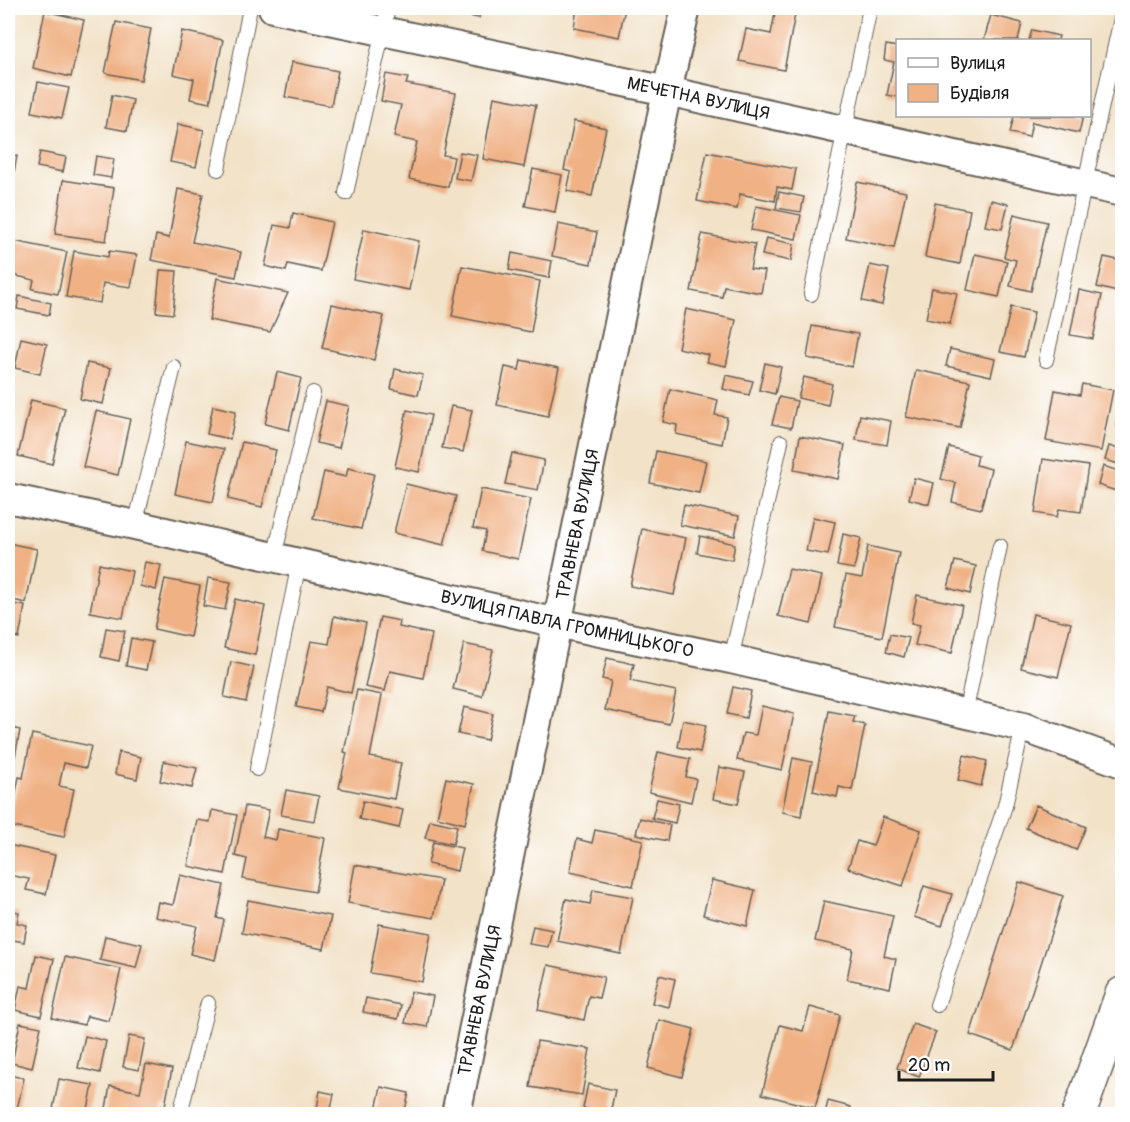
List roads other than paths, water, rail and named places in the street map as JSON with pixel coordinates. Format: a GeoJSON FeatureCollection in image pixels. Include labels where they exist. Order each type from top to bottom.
{"type":"FeatureCollection","features":[{"type":"Feature","properties":{"kind":"main road"},"geometry":{"type":"LineString","coordinates":[[1079,1114],[1122,994]]}},
{"type":"Feature","properties":{"kind":"street","name":"МЕЧЕТНА ВУЛИЦЯ"},"geometry":{"type":"LineString","coordinates":[[273,8],[385,19],[667,91],[1122,192]]}},
{"type":"Feature","properties":{"kind":"street","name":"ТРАВНЕВА ВУЛИЦЯ"},"geometry":{"type":"LineString","coordinates":[[456,1114],[686,8]]}},
{"type":"Feature","properties":{"kind":"street","name":"ВУЛИЦЯ ПАВЛА ГРОМНИЦЬКОГО"},"geometry":{"type":"LineString","coordinates":[[8,498],[731,659],[1023,727],[1122,763]]}},
{"type":"Feature","properties":{"kind":"lane"},"geometry":{"type":"LineString","coordinates":[[218,169],[250,8]]}},
{"type":"Feature","properties":{"kind":"lane"},"geometry":{"type":"LineString","coordinates":[[811,294],[870,8]]}},
{"type":"Feature","properties":{"kind":"lane"},"geometry":{"type":"LineString","coordinates":[[1046,360],[1122,14]]}},
{"type":"Feature","properties":{"kind":"lane"},"geometry":{"type":"LineString","coordinates":[[346,193],[385,19]]}},
{"type":"Feature","properties":{"kind":"lane"},"geometry":{"type":"LineString","coordinates":[[135,525],[174,367]]}},
{"type":"Feature","properties":{"kind":"lane"},"geometry":{"type":"LineString","coordinates":[[257,769],[313,393]]}},
{"type":"Feature","properties":{"kind":"lane"},"geometry":{"type":"LineString","coordinates":[[731,659],[781,442]]}},
{"type":"Feature","properties":{"kind":"lane"},"geometry":{"type":"LineString","coordinates":[[965,714],[1000,546]]}},
{"type":"Feature","properties":{"kind":"lane"},"geometry":{"type":"LineString","coordinates":[[937,1005],[1005,806],[1023,727]]}},
{"type":"Feature","properties":{"kind":"lane"},"geometry":{"type":"LineString","coordinates":[[180,1114],[208,1003]]}}]}
